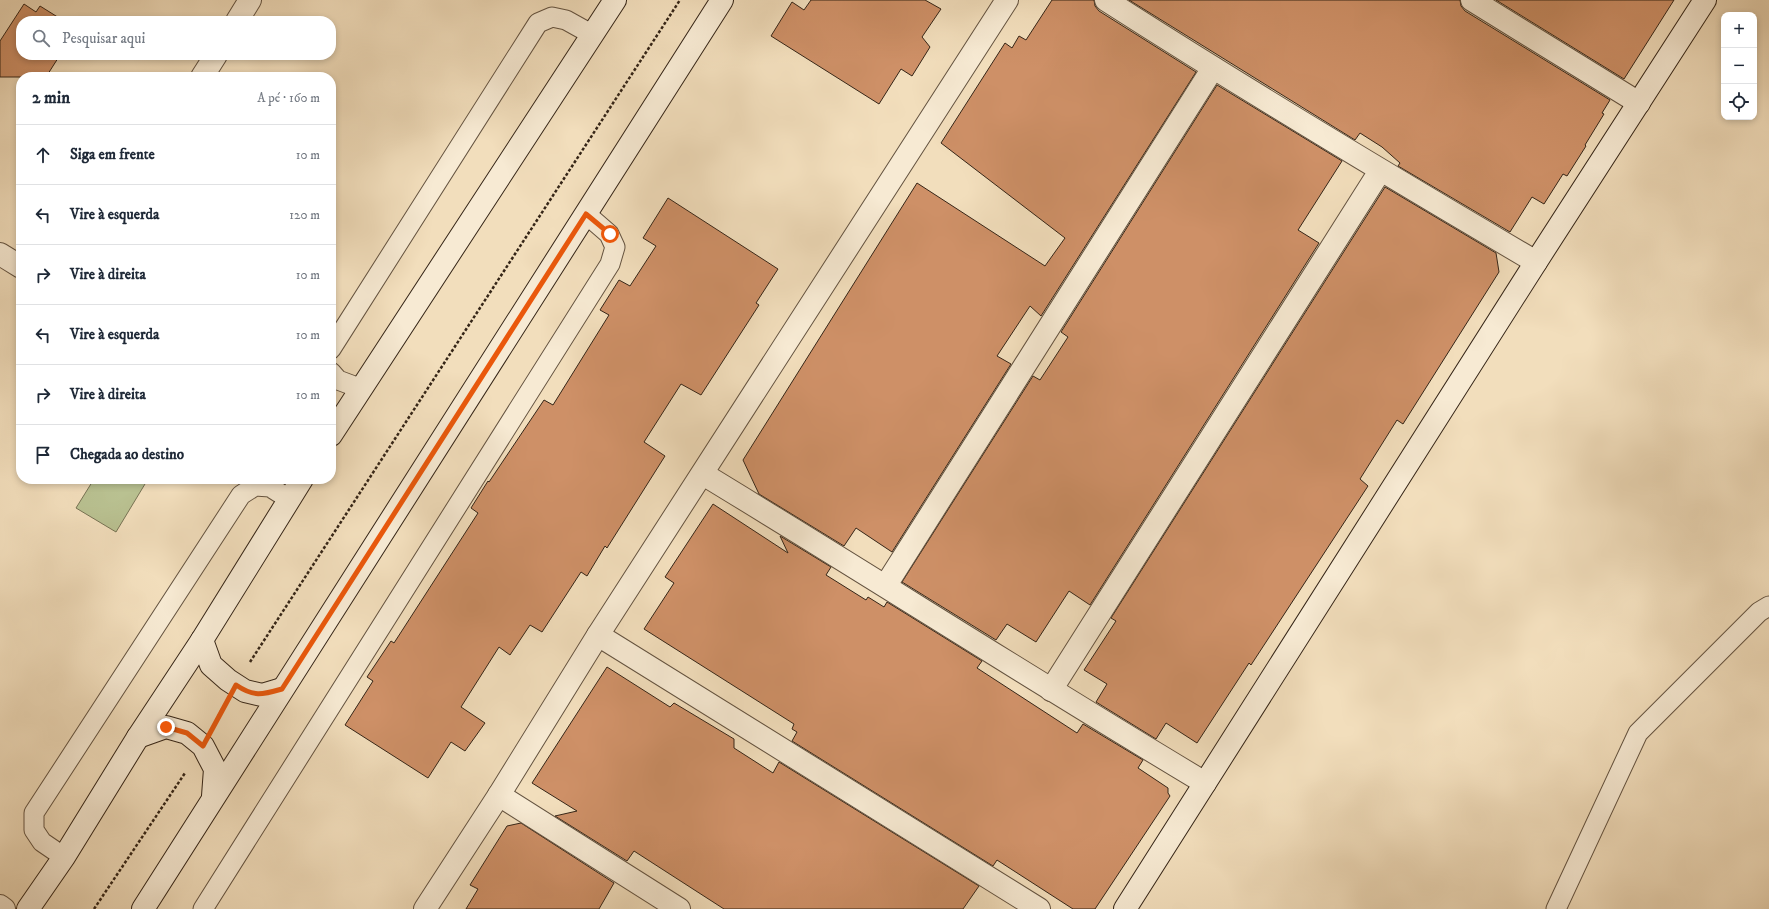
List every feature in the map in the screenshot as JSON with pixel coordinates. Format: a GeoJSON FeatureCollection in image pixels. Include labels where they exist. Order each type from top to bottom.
{"type":"FeatureCollection","features":[{"type":"Feature","properties":{"kind":"street"},"geometry":{"type":"LineString","coordinates":[[240,16],[250,0]]}},
{"type":"Feature","properties":{"kind":"street"},"geometry":{"type":"LineString","coordinates":[[336,428],[615,0]]}},
{"type":"Feature","properties":{"kind":"street"},"geometry":{"type":"LineString","coordinates":[[143,909],[722,0]]}},
{"type":"Feature","properties":{"kind":"street"},"geometry":{"type":"LineString","coordinates":[[425,909],[499,796],[598,636],[1007,0]]}},
{"type":"Feature","properties":{"kind":"street"},"geometry":{"type":"LineString","coordinates":[[1106,0],[1380,171],[1536,262]]}},
{"type":"Feature","properties":{"kind":"street"},"geometry":{"type":"LineString","coordinates":[[1472,0],[1639,103]]}},
{"type":"Feature","properties":{"kind":"street"},"geometry":{"type":"LineString","coordinates":[[1125,909],[1536,262],[1705,0]]}},
{"type":"Feature","properties":{"kind":"street"},"geometry":{"type":"LineString","coordinates":[[205,72],[213,60]]}},
{"type":"Feature","properties":{"kind":"street"},"geometry":{"type":"LineString","coordinates":[[886,585],[1213,68]]}},
{"type":"Feature","properties":{"kind":"street"},"geometry":{"type":"LineString","coordinates":[[1051,690],[1380,171]]}},
{"type":"Feature","properties":{"kind":"street"},"geometry":{"type":"LineString","coordinates":[[0,254],[16,264]]}},
{"type":"Feature","properties":{"kind":"street"},"geometry":{"type":"LineString","coordinates":[[703,474],[886,585],[1051,690],[1205,783]]}},
{"type":"Feature","properties":{"kind":"street"},"geometry":{"type":"LineString","coordinates":[[28,909],[64,857],[138,737],[202,640],[299,484]]}},
{"type":"Feature","properties":{"kind":"street"},"geometry":{"type":"LineString","coordinates":[[598,636],[1039,909]]}},
{"type":"Feature","properties":{"kind":"street"},"geometry":{"type":"LineString","coordinates":[[202,640],[211,664],[245,691],[262,695],[282,689]]}},
{"type":"Feature","properties":{"kind":"street"},"geometry":{"type":"LineString","coordinates":[[138,737],[166,727],[187,733],[203,746],[215,769],[213,797]]}},
{"type":"Feature","properties":{"kind":"street"},"geometry":{"type":"LineString","coordinates":[[499,796],[676,908]]}},
{"type":"Feature","properties":{"kind":"street"},"geometry":{"type":"LineString","coordinates":[[0,906],[4,909]]}},
{"type":"Feature","properties":{"kind":"lane"},"geometry":{"type":"LineString","coordinates":[[336,341],[538,23],[552,17],[566,20],[593,35]]}},
{"type":"Feature","properties":{"kind":"lane"},"geometry":{"type":"LineString","coordinates":[[203,909],[610,264],[615,247],[610,234],[586,214]]}},
{"type":"Feature","properties":{"kind":"lane"},"geometry":{"type":"LineString","coordinates":[[336,378],[338,380],[362,389]]}},
{"type":"Feature","properties":{"kind":"lane"},"geometry":{"type":"LineString","coordinates":[[64,857],[42,842],[34,830],[34,813],[241,495],[255,486],[270,487],[289,499]]}},
{"type":"Feature","properties":{"kind":"lane"},"geometry":{"type":"LineString","coordinates":[[1556,909],[1638,733],[1759,612],[1769,606]]}},
{"type":"Feature","properties":{"kind":"path"},"geometry":{"type":"LineString","coordinates":[[94,909],[203,746],[236,685],[680,0]]}},
{"type":"Feature","properties":{"kind":"green space"},"geometry":{"type":"Polygon","coordinates":[[[91,484],[145,484],[116,532],[76,508],[91,484]]]}},
{"type":"Feature","properties":{"kind":"building"},"geometry":{"type":"Polygon","coordinates":[[[811,0],[925,0],[941,9],[922,37],[930,47],[912,76],[901,69],[879,104],[771,36],[792,2],[804,10],[811,0]]]}},
{"type":"Feature","properties":{"kind":"building"},"geometry":{"type":"Polygon","coordinates":[[[1052,0],[1094,0],[1095,6],[1099,11],[1196,72],[1041,316],[1030,306],[997,356],[1011,364],[892,552],[856,528],[844,546],[759,494],[743,460],[917,183],[1045,266],[1065,238],[941,143],[1005,43],[1012,48],[1019,36],[1026,40],[1052,0]]]}},
{"type":"Feature","properties":{"kind":"building"},"geometry":{"type":"Polygon","coordinates":[[[1129,0],[1460,0],[1461,6],[1465,11],[1610,100],[1602,113],[1604,114],[1585,145],[1586,146],[1567,176],[1563,174],[1544,204],[1532,197],[1510,232],[1398,166],[1400,163],[1382,147],[1360,133],[1355,140],[1129,0]]]}},
{"type":"Feature","properties":{"kind":"building"},"geometry":{"type":"Polygon","coordinates":[[[1496,0],[1674,0],[1624,79],[1496,0]]]}},
{"type":"Feature","properties":{"kind":"building"},"geometry":{"type":"Polygon","coordinates":[[[24,4],[36,12],[40,6],[56,16],[16,16],[24,4]]]}},
{"type":"Feature","properties":{"kind":"building"},"geometry":{"type":"Polygon","coordinates":[[[16,16],[16,60],[57,60],[49,72],[16,72],[16,77],[0,77],[0,41],[16,16]]]}},
{"type":"Feature","properties":{"kind":"building"},"geometry":{"type":"Polygon","coordinates":[[[1217,85],[1342,161],[1298,230],[1319,243],[1090,605],[1069,591],[1036,642],[1007,624],[996,640],[902,582],[1033,376],[1040,380],[1068,337],[1061,332],[1217,85]]]}},
{"type":"Feature","properties":{"kind":"building"},"geometry":{"type":"Polygon","coordinates":[[[1385,187],[1496,253],[1499,272],[1403,424],[1397,420],[1360,479],[1368,486],[1251,665],[1249,663],[1197,743],[1166,723],[1156,739],[1096,702],[1107,684],[1084,670],[1116,621],[1111,618],[1385,187]]]}},
{"type":"Feature","properties":{"kind":"building"},"geometry":{"type":"Polygon","coordinates":[[[668,198],[778,269],[756,303],[759,305],[701,395],[681,384],[644,442],[665,456],[607,548],[605,546],[587,576],[581,572],[542,632],[530,625],[510,655],[499,647],[461,707],[485,723],[465,751],[451,742],[428,778],[345,725],[373,681],[367,677],[391,641],[394,643],[478,513],[471,508],[488,481],[489,482],[544,400],[553,405],[609,315],[600,310],[619,280],[630,286],[656,246],[643,238],[668,198]]]}},
{"type":"Feature","properties":{"kind":"building"},"geometry":{"type":"Polygon","coordinates":[[[713,504],[788,553],[780,536],[831,567],[826,575],[866,600],[868,597],[884,607],[887,602],[982,661],[977,668],[1077,733],[1083,724],[1143,760],[1138,768],[1168,788],[1168,793],[1170,796],[1095,909],[1073,909],[997,860],[993,866],[792,741],[797,732],[792,729],[794,724],[644,629],[674,583],[665,577],[713,504]]]}},
{"type":"Feature","properties":{"kind":"building"},"geometry":{"type":"Polygon","coordinates":[[[607,667],[670,707],[674,703],[734,739],[734,748],[773,773],[779,762],[979,886],[963,909],[724,909],[634,851],[627,861],[555,816],[577,811],[532,783],[607,667]]]}},
{"type":"Feature","properties":{"kind":"building"},"geometry":{"type":"Polygon","coordinates":[[[521,823],[614,883],[599,909],[466,909],[478,889],[470,885],[507,826],[521,823]]]}},
{"type":"Feature","properties":{"kind":"route"},"geometry":{"type":"LineString","coordinates":[[166,727],[187,733],[203,746],[236,685],[245,691],[262,695],[282,689],[586,214],[610,234]]}}]}
